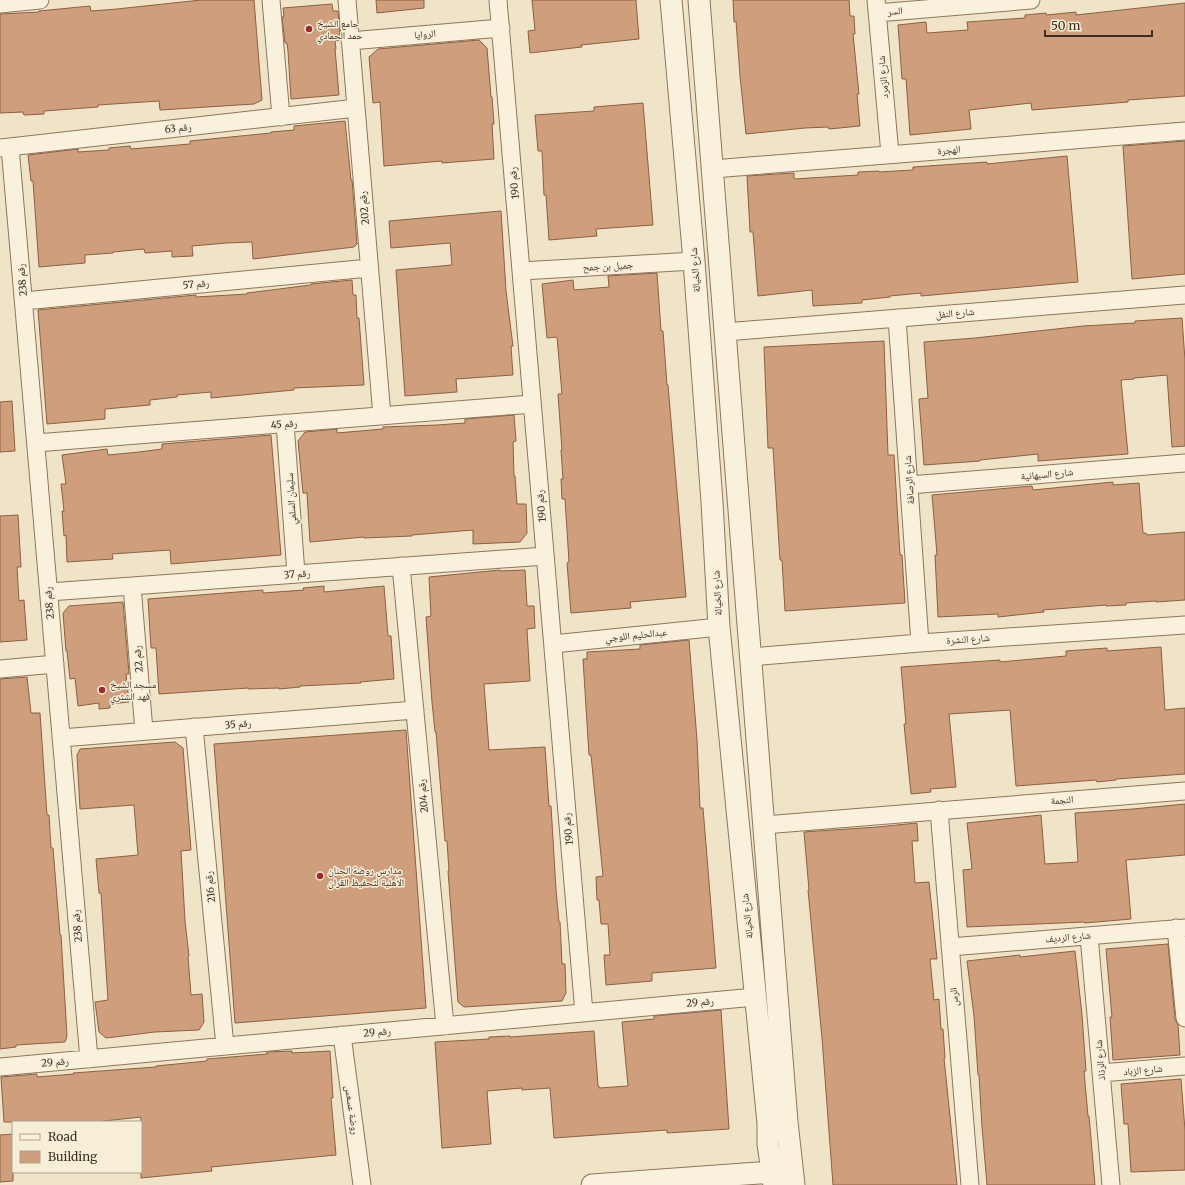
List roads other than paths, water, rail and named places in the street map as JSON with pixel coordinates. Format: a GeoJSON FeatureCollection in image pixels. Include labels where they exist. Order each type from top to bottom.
{"type":"FeatureCollection","features":[{"type":"Feature","properties":{"kind":"street"},"geometry":{"type":"LineString","coordinates":[[1,2],[40,0]]}},
{"type":"Feature","properties":{"kind":"street"},"geometry":{"type":"LineString","coordinates":[[271,0],[281,117]]}},
{"type":"Feature","properties":{"kind":"street","name":"رقم 202"},"geometry":{"type":"LineString","coordinates":[[346,0],[382,416]]}},
{"type":"Feature","properties":{"kind":"street","name":"رقم 190"},"geometry":{"type":"LineString","coordinates":[[498,0],[584,1013]]}},
{"type":"Feature","properties":{"kind":"street","name":"شارع الخيالة"},"geometry":{"type":"LineString","coordinates":[[672,0],[694,261],[712,502],[719,627],[755,997],[777,1123],[783,1178]]}},
{"type":"Feature","properties":{"kind":"street","name":"شارع الخيالة"},"geometry":{"type":"LineString","coordinates":[[699,0],[764,825],[777,1123]]}},
{"type":"Feature","properties":{"kind":"street","name":"السر"},"geometry":{"type":"LineString","coordinates":[[877,6],[1031,0]]}},
{"type":"Feature","properties":{"kind":"street","name":"شارع الزمرد"},"geometry":{"type":"LineString","coordinates":[[877,6],[890,154]]}},
{"type":"Feature","properties":{"kind":"street","name":"الروايا"},"geometry":{"type":"LineString","coordinates":[[350,41],[501,28]]}},
{"type":"Feature","properties":{"kind":"street","name":"رقم 63"},"geometry":{"type":"LineString","coordinates":[[5,147],[356,108]]}},
{"type":"Feature","properties":{"kind":"street","name":"الهجرة"},"geometry":{"type":"LineString","coordinates":[[713,169],[1185,131]]}},
{"type":"Feature","properties":{"kind":"street","name":"رقم 238"},"geometry":{"type":"LineString","coordinates":[[5,147],[24,301],[89,1059]]}},
{"type":"Feature","properties":{"kind":"street","name":"جميل بن جمح"},"geometry":{"type":"LineString","coordinates":[[521,271],[694,261]]}},
{"type":"Feature","properties":{"kind":"street","name":"رقم 57"},"geometry":{"type":"LineString","coordinates":[[24,301],[369,268]]}},
{"type":"Feature","properties":{"kind":"street","name":"شارع النفل"},"geometry":{"type":"LineString","coordinates":[[725,332],[1185,295]]}},
{"type":"Feature","properties":{"kind":"street","name":"شارع الرصافة"},"geometry":{"type":"LineString","coordinates":[[897,318],[920,643]]}},
{"type":"Feature","properties":{"kind":"street","name":"رقم 45"},"geometry":{"type":"LineString","coordinates":[[36,443],[532,404]]}},
{"type":"Feature","properties":{"kind":"street","name":"سليمان السلمي"},"geometry":{"type":"LineString","coordinates":[[285,423],[296,574]]}},
{"type":"Feature","properties":{"kind":"street","name":"شارع السبهانية"},"geometry":{"type":"LineString","coordinates":[[909,485],[1185,463]]}},
{"type":"Feature","properties":{"kind":"street"},"geometry":{"type":"LineString","coordinates":[[712,502],[718,516],[725,519],[733,518],[738,501]]}},
{"type":"Feature","properties":{"kind":"street"},"geometry":{"type":"LineString","coordinates":[[716,570],[723,550],[732,549],[740,558],[744,578]]}},
{"type":"Feature","properties":{"kind":"street","name":"رقم 37"},"geometry":{"type":"LineString","coordinates":[[48,592],[545,556]]}},
{"type":"Feature","properties":{"kind":"street","name":"رقم 204"},"geometry":{"type":"LineString","coordinates":[[401,566],[444,1026]]}},
{"type":"Feature","properties":{"kind":"street","name":"رقم 22"},"geometry":{"type":"LineString","coordinates":[[132,586],[144,731]]}},
{"type":"Feature","properties":{"kind":"street","name":"شارع النشرة"},"geometry":{"type":"LineString","coordinates":[[751,656],[1185,624]]}},
{"type":"Feature","properties":{"kind":"street","name":"عبدالحليم اللوجي"},"geometry":{"type":"LineString","coordinates":[[552,644],[719,627]]}},
{"type":"Feature","properties":{"kind":"street"},"geometry":{"type":"LineString","coordinates":[[0,669],[55,664]]}},
{"type":"Feature","properties":{"kind":"street","name":"رقم 35"},"geometry":{"type":"LineString","coordinates":[[61,738],[415,710]]}},
{"type":"Feature","properties":{"kind":"street","name":"رقم 216"},"geometry":{"type":"LineString","coordinates":[[194,727],[225,1046]]}},
{"type":"Feature","properties":{"kind":"street","name":"النجمة"},"geometry":{"type":"LineString","coordinates":[[764,825],[1185,790]]}},
{"type":"Feature","properties":{"kind":"street","name":"الرس"},"geometry":{"type":"LineString","coordinates":[[940,810],[970,1185]]}},
{"type":"Feature","properties":{"kind":"street"},"geometry":{"type":"LineString","coordinates":[[1181,928],[1185,1018]]}},
{"type":"Feature","properties":{"kind":"street","name":"شارع الرديف"},"geometry":{"type":"LineString","coordinates":[[950,947],[1181,928]]}},
{"type":"Feature","properties":{"kind":"street","name":"شارع الرذاذ"},"geometry":{"type":"LineString","coordinates":[[1089,936],[1111,1185]]}},
{"type":"Feature","properties":{"kind":"street","name":"رقم 29"},"geometry":{"type":"LineString","coordinates":[[0,1067],[755,997]]}},
{"type":"Feature","properties":{"kind":"street","name":"روضة عسعس"},"geometry":{"type":"LineString","coordinates":[[342,1035],[362,1185]]}},
{"type":"Feature","properties":{"kind":"street","name":"شارع الزباد"},"geometry":{"type":"LineString","coordinates":[[1101,1073],[1185,1066]]}},
{"type":"Feature","properties":{"kind":"street"},"geometry":{"type":"LineString","coordinates":[[592,1185],[783,1178]]}},
{"type":"Feature","properties":{"kind":"place","name":"جامع الشيخ حمد الحمادي"},"geometry":{"type":"Point","coordinates":[309,29]}},
{"type":"Feature","properties":{"kind":"place","name":"مسجد الشيخ فهد الشثري"},"geometry":{"type":"Point","coordinates":[102,690]}},
{"type":"Feature","properties":{"kind":"place","name":"مدارس روضة الجنان الأهلية لتحفيظ القران"},"geometry":{"type":"Point","coordinates":[320,876]}}]}
